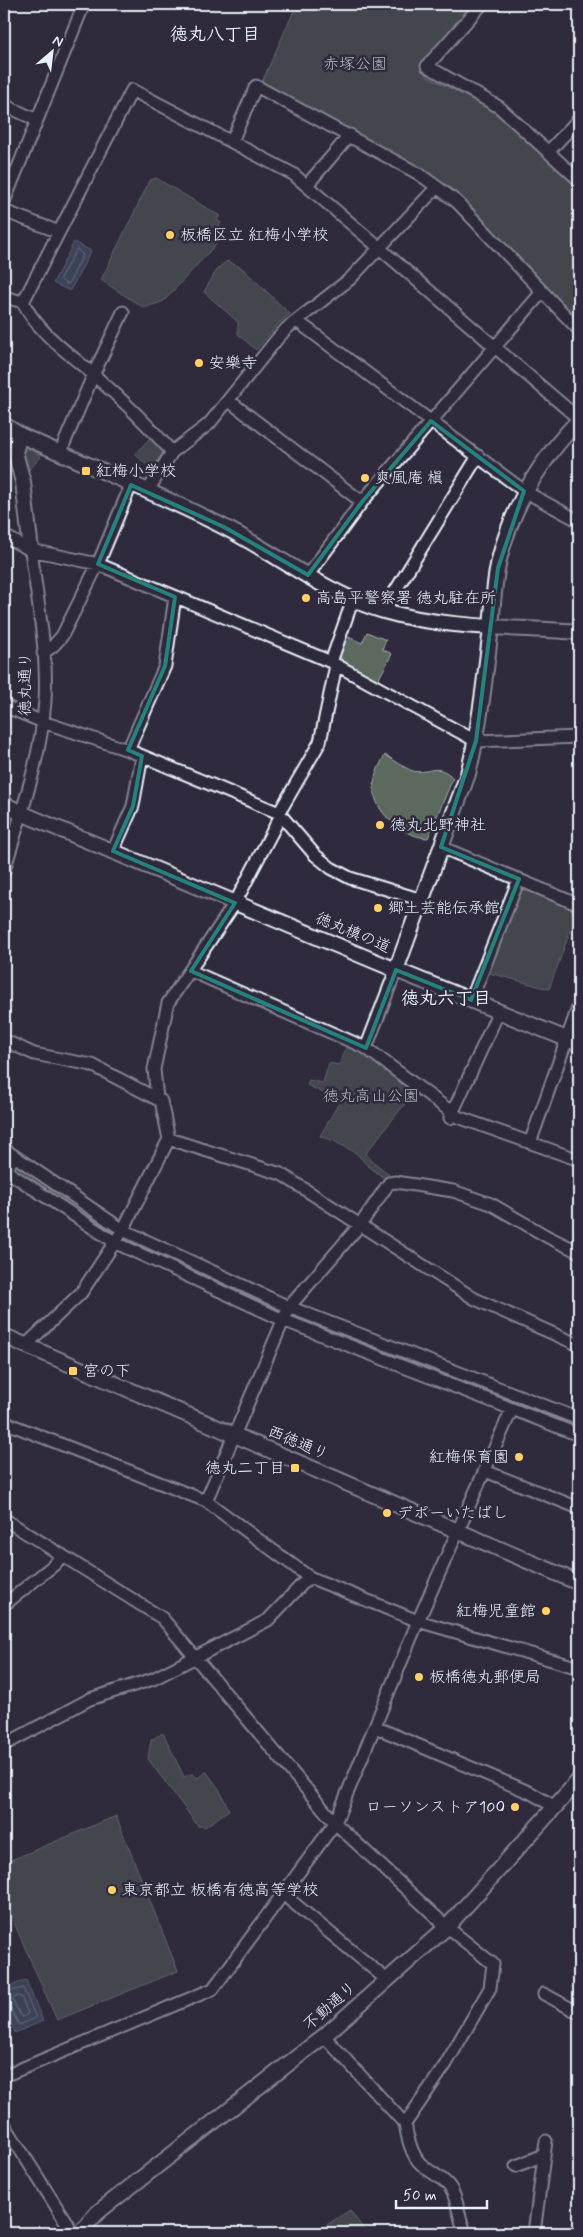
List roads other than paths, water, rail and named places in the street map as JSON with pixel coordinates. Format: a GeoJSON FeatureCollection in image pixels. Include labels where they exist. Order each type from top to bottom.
{"type":"FeatureCollection","features":[{"type":"Feature","properties":{"kind":"street"},"geometry":{"type":"LineString","coordinates":[[4,202],[84,4]]}},
{"type":"Feature","properties":{"kind":"street"},"geometry":{"type":"LineString","coordinates":[[482,4],[427,66],[499,107],[579,180]]}},
{"type":"Feature","properties":{"kind":"street"},"geometry":{"type":"LineString","coordinates":[[232,141],[256,86],[350,136],[419,174],[457,202],[579,330]]}},
{"type":"Feature","properties":{"kind":"street"},"geometry":{"type":"LineString","coordinates":[[23,302],[132,90],[293,174],[496,346],[579,420]]}},
{"type":"Feature","properties":{"kind":"street"},"geometry":{"type":"LineString","coordinates":[[4,105],[37,120]]}},
{"type":"Feature","properties":{"kind":"street"},"geometry":{"type":"LineString","coordinates":[[548,151],[579,118]]}},
{"type":"Feature","properties":{"kind":"street"},"geometry":{"type":"LineString","coordinates":[[307,185],[350,136]]}},
{"type":"Feature","properties":{"kind":"street"},"geometry":{"type":"LineString","coordinates":[[147,492],[172,452],[209,424],[277,339],[350,279],[437,187]]}},
{"type":"Feature","properties":{"kind":"street"},"geometry":{"type":"LineString","coordinates":[[4,211],[59,232]]}},
{"type":"Feature","properties":{"kind":"street"},"geometry":{"type":"LineString","coordinates":[[308,575],[362,502],[542,292]]}},
{"type":"Feature","properties":{"kind":"street"},"geometry":{"type":"LineString","coordinates":[[4,297],[23,302]]}},
{"type":"Feature","properties":{"kind":"street"},"geometry":{"type":"LineString","coordinates":[[23,302],[28,313],[45,331],[143,419],[172,452]]}},
{"type":"Feature","properties":{"kind":"street"},"geometry":{"type":"LineString","coordinates":[[60,453],[123,312]]}},
{"type":"Feature","properties":{"kind":"street"},"geometry":{"type":"LineString","coordinates":[[297,321],[524,492],[579,521]]}},
{"type":"Feature","properties":{"kind":"street"},"geometry":{"type":"LineString","coordinates":[[228,400],[362,502]]}},
{"type":"Feature","properties":{"kind":"street","name":"徳丸槙の道"},"geometry":{"type":"LineString","coordinates":[[4,804],[113,852],[396,970],[468,774],[476,741],[500,557],[509,527],[524,492],[548,455],[579,420]]}},
{"type":"Feature","properties":{"kind":"street"},"geometry":{"type":"LineString","coordinates":[[4,424],[20,435],[224,527],[353,599],[383,611],[434,621],[579,632]]}},
{"type":"Feature","properties":{"kind":"street","name":"徳丸通り"},"geometry":{"type":"LineString","coordinates":[[4,871],[34,764],[43,722],[46,680],[23,482],[15,452],[20,435]]}},
{"type":"Feature","properties":{"kind":"street"},"geometry":{"type":"LineString","coordinates":[[383,611],[478,456]]}},
{"type":"Feature","properties":{"kind":"street"},"geometry":{"type":"LineString","coordinates":[[43,653],[62,636],[98,564],[131,485]]}},
{"type":"Feature","properties":{"kind":"street"},"geometry":{"type":"LineString","coordinates":[[4,536],[31,550],[98,564],[334,664],[476,741],[579,737]]}},
{"type":"Feature","properties":{"kind":"street"},"geometry":{"type":"LineString","coordinates":[[128,750],[166,666],[175,597]]}},
{"type":"Feature","properties":{"kind":"street"},"geometry":{"type":"LineString","coordinates":[[157,1098],[154,1069],[168,1003],[235,903],[280,814],[320,742],[334,664],[353,599]]}},
{"type":"Feature","properties":{"kind":"street"},"geometry":{"type":"LineString","coordinates":[[4,706],[43,722],[128,750],[280,814],[315,855],[331,868],[350,878],[422,900]]}},
{"type":"Feature","properties":{"kind":"street"},"geometry":{"type":"LineString","coordinates":[[113,852],[133,806],[142,756]]}},
{"type":"Feature","properties":{"kind":"street"},"geometry":{"type":"LineString","coordinates":[[441,847],[579,905]]}},
{"type":"Feature","properties":{"kind":"street"},"geometry":{"type":"LineString","coordinates":[[471,1000],[519,879]]}},
{"type":"Feature","properties":{"kind":"street"},"geometry":{"type":"LineString","coordinates":[[366,1048],[396,970],[573,1041]]}},
{"type":"Feature","properties":{"kind":"street"},"geometry":{"type":"LineString","coordinates":[[191,971],[366,1048],[451,1116],[579,1160]]}},
{"type":"Feature","properties":{"kind":"street"},"geometry":{"type":"LineString","coordinates":[[530,1143],[573,1041],[579,1004]]}},
{"type":"Feature","properties":{"kind":"street"},"geometry":{"type":"LineString","coordinates":[[451,1116],[499,1011]]}},
{"type":"Feature","properties":{"kind":"street"},"geometry":{"type":"LineString","coordinates":[[4,1040],[34,1054],[92,1065],[157,1098],[161,1101],[165,1111],[169,1139],[116,1243],[81,1293],[26,1345]]}},
{"type":"Feature","properties":{"kind":"street"},"geometry":{"type":"LineString","coordinates":[[169,1139],[281,1174],[475,1299],[579,1345]]}},
{"type":"Feature","properties":{"kind":"street"},"geometry":{"type":"LineString","coordinates":[[4,1149],[124,1230],[288,1307],[579,1419]]}},
{"type":"Feature","properties":{"kind":"street"},"geometry":{"type":"LineString","coordinates":[[14,1157],[5,1170],[116,1243],[283,1320],[579,1435]]}},
{"type":"Feature","properties":{"kind":"street"},"geometry":{"type":"LineString","coordinates":[[206,1501],[288,1307],[360,1225],[389,1183],[436,1186],[491,1204],[548,1237],[579,1252]]}},
{"type":"Feature","properties":{"kind":"street","name":"西徳通り"},"geometry":{"type":"LineString","coordinates":[[4,1336],[579,1583]]}},
{"type":"Feature","properties":{"kind":"street"},"geometry":{"type":"LineString","coordinates":[[4,2076],[213,1989],[335,1823],[418,1621],[512,1409]]}},
{"type":"Feature","properties":{"kind":"street"},"geometry":{"type":"LineString","coordinates":[[4,1422],[206,1501],[309,1577],[418,1621],[579,1668]]}},
{"type":"Feature","properties":{"kind":"street"},"geometry":{"type":"LineString","coordinates":[[485,1471],[579,1508]]}},
{"type":"Feature","properties":{"kind":"street"},"geometry":{"type":"LineString","coordinates":[[4,1519],[162,1618],[264,1742],[335,1823],[447,1926],[493,1964],[490,1988],[446,2064],[405,2124]]}},
{"type":"Feature","properties":{"kind":"street"},"geometry":{"type":"LineString","coordinates":[[4,1605],[55,1564],[62,1554]]}},
{"type":"Feature","properties":{"kind":"street"},"geometry":{"type":"LineString","coordinates":[[4,1745],[90,1699],[154,1679],[268,1620],[309,1577]]}},
{"type":"Feature","properties":{"kind":"street"},"geometry":{"type":"LineString","coordinates":[[375,1727],[531,1793],[555,1806]]}},
{"type":"Feature","properties":{"kind":"street","name":"不動通り"},"geometry":{"type":"LineString","coordinates":[[79,2233],[98,2212],[324,2036],[447,1926],[579,1780]]}},
{"type":"Feature","properties":{"kind":"street"},"geometry":{"type":"LineString","coordinates":[[284,1892],[290,1900],[387,1980]]}},
{"type":"Feature","properties":{"kind":"street"},"geometry":{"type":"LineString","coordinates":[[544,1994],[579,2013]]}},
{"type":"Feature","properties":{"kind":"street"},"geometry":{"type":"LineString","coordinates":[[324,2036],[405,2124],[406,2133],[420,2164],[448,2184],[452,2191],[461,2224],[466,2233]]}},
{"type":"Feature","properties":{"kind":"street"},"geometry":{"type":"LineString","coordinates":[[4,2124],[73,2233]]}},
{"type":"Feature","properties":{"kind":"street"},"geometry":{"type":"LineString","coordinates":[[534,2233],[546,2141]]}},
{"type":"Feature","properties":{"kind":"street"},"geometry":{"type":"LineString","coordinates":[[516,2166],[544,2155]]}},
{"type":"Feature","properties":{"kind":"water"},"geometry":{"type":"Polygon","coordinates":[[[74,242],[91,251],[70,291],[53,283],[74,242]]]}},
{"type":"Feature","properties":{"kind":"water"},"geometry":{"type":"Polygon","coordinates":[[[26,1980],[43,2021],[15,2033],[4,2005],[4,1989],[26,1980]]]}},
{"type":"Feature","properties":{"kind":"place","name":"板橋区立 紅梅小学校"},"geometry":{"type":"Point","coordinates":[170,235]}},
{"type":"Feature","properties":{"kind":"place","name":"安樂寺"},"geometry":{"type":"Point","coordinates":[199,363]}},
{"type":"Feature","properties":{"kind":"place","name":"紅梅小学校"},"geometry":{"type":"Point","coordinates":[86,471]}},
{"type":"Feature","properties":{"kind":"place","name":"爽風庵 槇"},"geometry":{"type":"Point","coordinates":[365,478]}},
{"type":"Feature","properties":{"kind":"place","name":"高島平警察署 徳丸駐在所"},"geometry":{"type":"Point","coordinates":[306,598]}},
{"type":"Feature","properties":{"kind":"place","name":"徳丸北野神社"},"geometry":{"type":"Point","coordinates":[380,825]}},
{"type":"Feature","properties":{"kind":"place","name":"郷土芸能伝承館"},"geometry":{"type":"Point","coordinates":[378,908]}},
{"type":"Feature","properties":{"kind":"place","name":"宮の下"},"geometry":{"type":"Point","coordinates":[73,1371]}},
{"type":"Feature","properties":{"kind":"place","name":"紅梅保育園"},"geometry":{"type":"Point","coordinates":[519,1457]}},
{"type":"Feature","properties":{"kind":"place","name":"徳丸二丁目"},"geometry":{"type":"Point","coordinates":[295,1468]}},
{"type":"Feature","properties":{"kind":"place","name":"デポーいたばし"},"geometry":{"type":"Point","coordinates":[387,1513]}},
{"type":"Feature","properties":{"kind":"place","name":"紅梅児童館"},"geometry":{"type":"Point","coordinates":[546,1611]}},
{"type":"Feature","properties":{"kind":"place","name":"板橋徳丸郵便局"},"geometry":{"type":"Point","coordinates":[419,1677]}},
{"type":"Feature","properties":{"kind":"place","name":"ローソンストア100"},"geometry":{"type":"Point","coordinates":[515,1807]}},
{"type":"Feature","properties":{"kind":"place","name":"東京都立 板橋有徳高等学校"},"geometry":{"type":"Point","coordinates":[112,1890]}},
{"type":"Feature","properties":{"kind":"district","name":"徳丸八丁目"},"geometry":{"type":"Point","coordinates":[215,35]}},
{"type":"Feature","properties":{"kind":"district","name":"徳丸六丁目"},"geometry":{"type":"Point","coordinates":[446,999]}},
{"type":"Feature","properties":{"kind":"park label","name":"赤塚公園"},"geometry":{"type":"Point","coordinates":[355,64]}},
{"type":"Feature","properties":{"kind":"park label","name":"徳丸高山公園"},"geometry":{"type":"Point","coordinates":[371,1096]}}]}
